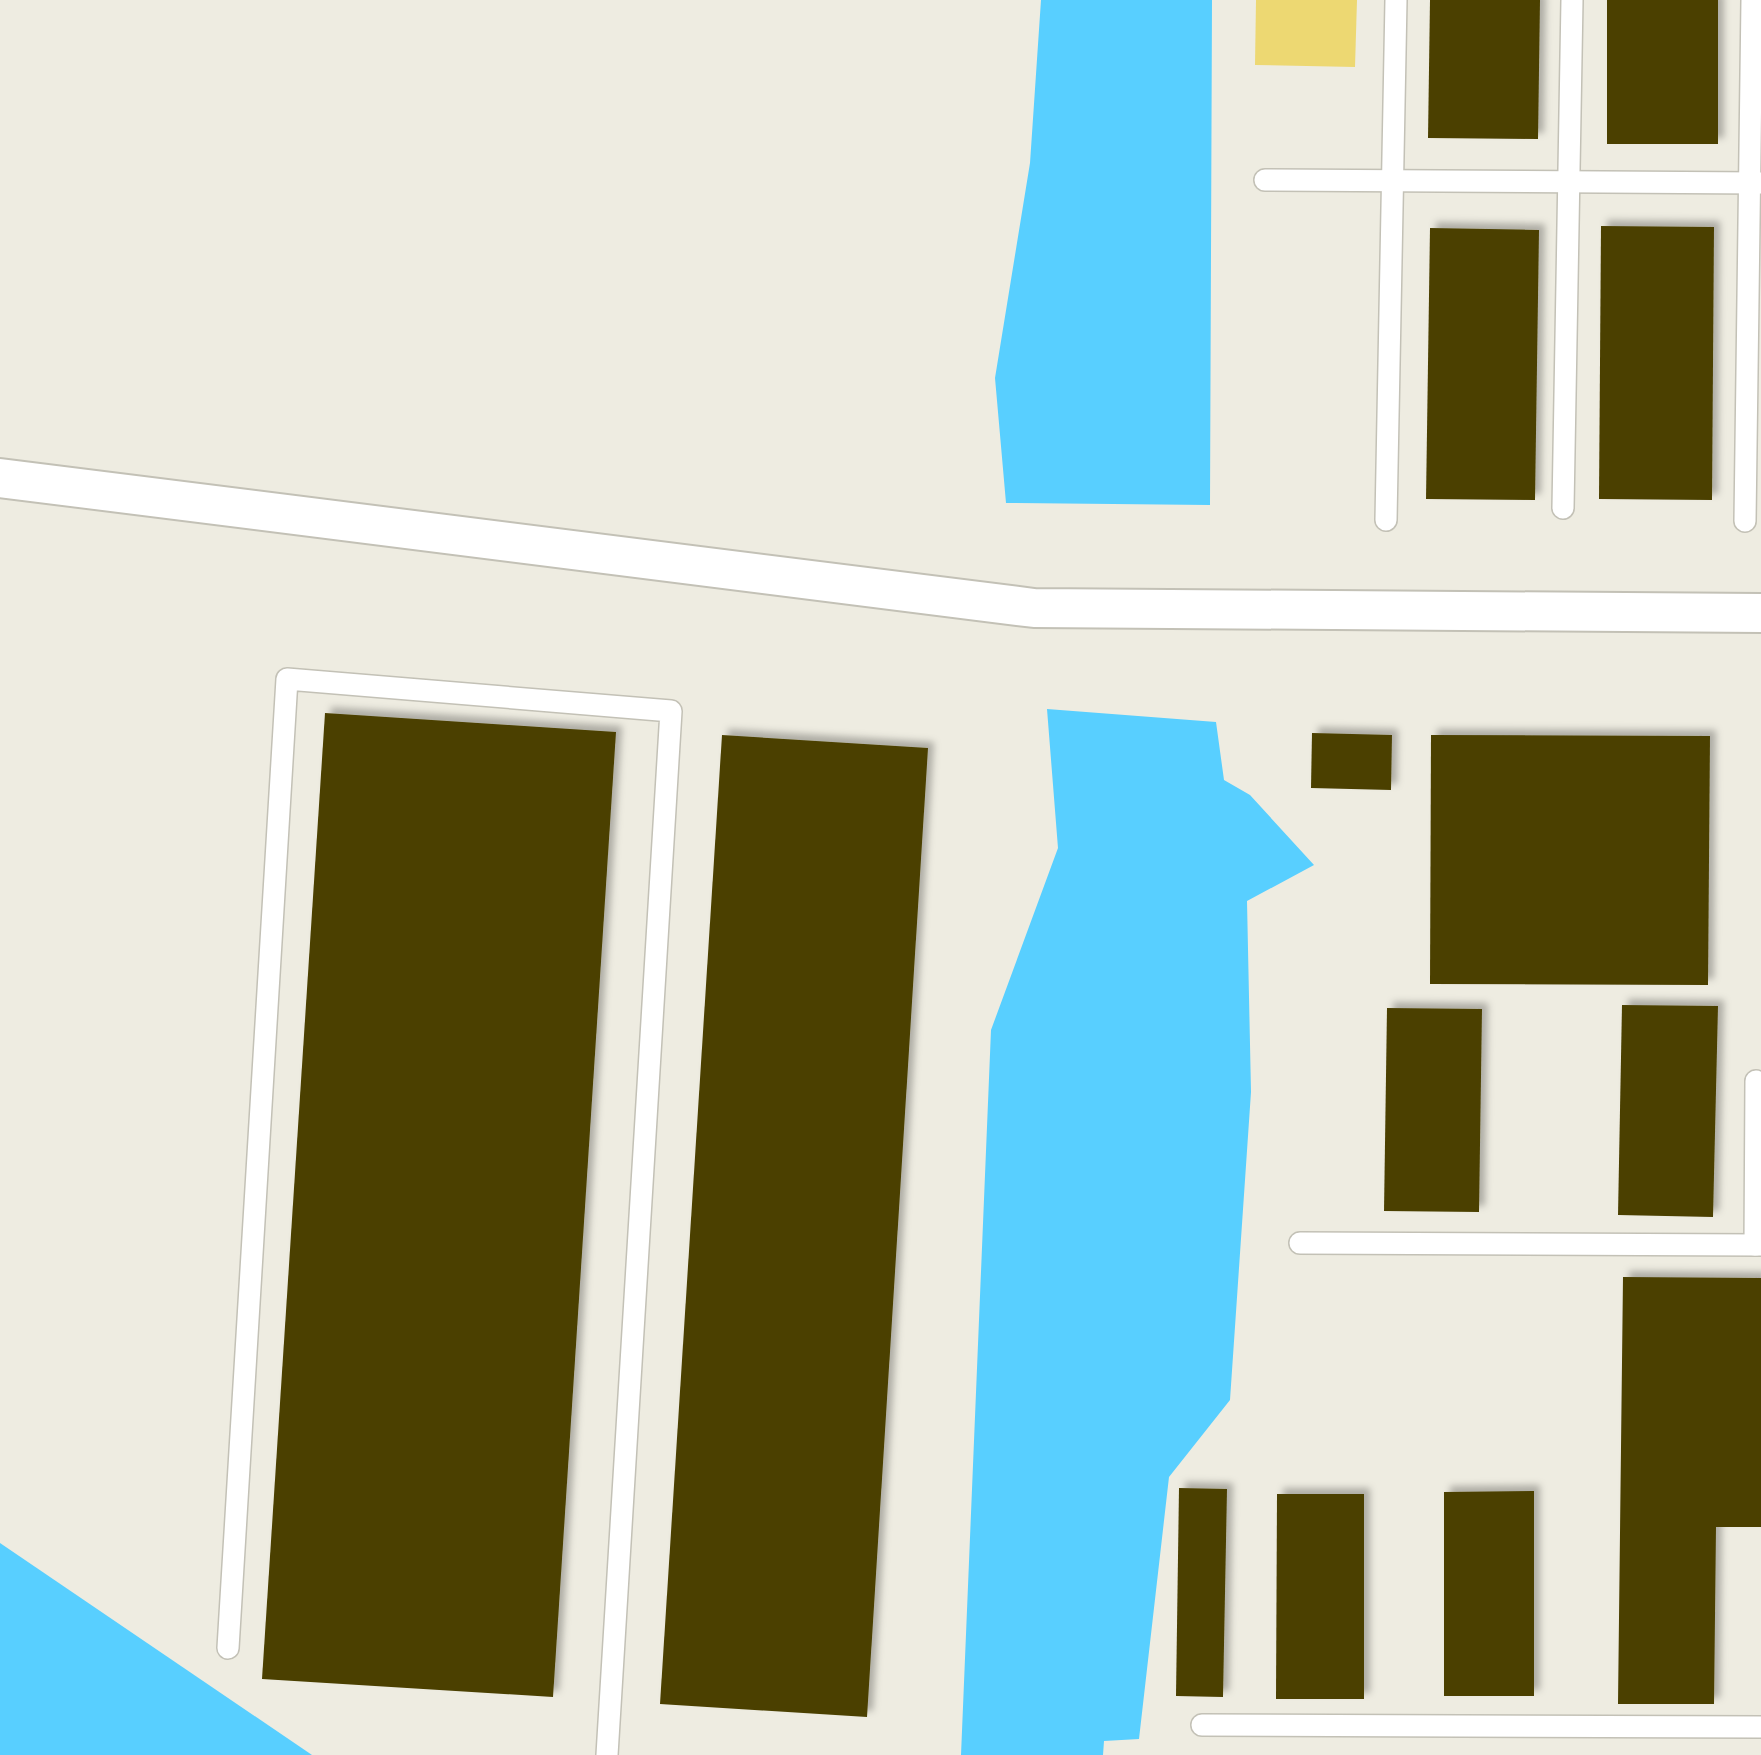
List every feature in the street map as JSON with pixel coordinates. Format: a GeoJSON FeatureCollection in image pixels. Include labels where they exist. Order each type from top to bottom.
{"type":"FeatureCollection","features":[{"type":"Feature","properties":{"kind":"street"},"geometry":{"type":"LineString","coordinates":[[0,478],[1034,608],[1761,613]]}},
{"type":"Feature","properties":{"kind":"lane"},"geometry":{"type":"LineString","coordinates":[[1386,520],[1396,0]]}},
{"type":"Feature","properties":{"kind":"lane"},"geometry":{"type":"LineString","coordinates":[[1563,508],[1572,0]]}},
{"type":"Feature","properties":{"kind":"lane"},"geometry":{"type":"LineString","coordinates":[[1745,521],[1755,183],[1752,0]]}},
{"type":"Feature","properties":{"kind":"lane"},"geometry":{"type":"LineString","coordinates":[[1265,180],[1755,183]]}},
{"type":"Feature","properties":{"kind":"lane"},"geometry":{"type":"LineString","coordinates":[[228,1648],[287,679],[671,711],[607,1755]]}},
{"type":"Feature","properties":{"kind":"lane"},"geometry":{"type":"LineString","coordinates":[[1300,1242],[1758,1245],[1756,1081]]}},
{"type":"Feature","properties":{"kind":"lane"},"geometry":{"type":"LineString","coordinates":[[1202,1725],[1761,1727]]}},
{"type":"Feature","properties":{"kind":"shaded area"},"geometry":{"type":"Polygon","coordinates":[[[1256,0],[1357,0],[1355,67],[1255,65],[1256,0]]]}},
{"type":"Feature","properties":{"kind":"water"},"geometry":{"type":"Polygon","coordinates":[[[1041,0],[1212,0],[1210,505],[1006,503],[995,378],[1030,163],[1041,0]]]}},
{"type":"Feature","properties":{"kind":"water"},"geometry":{"type":"Polygon","coordinates":[[[1047,709],[1216,722],[1224,780],[1250,795],[1314,865],[1247,901],[1251,1092],[1230,1400],[1169,1477],[1139,1739],[1104,1741],[1103,1755],[961,1755],[991,1030],[1058,848],[1047,709]]]}},
{"type":"Feature","properties":{"kind":"water"},"geometry":{"type":"Polygon","coordinates":[[[0,1543],[312,1755],[0,1755],[0,1543]]]}},
{"type":"Feature","properties":{"kind":"building"},"geometry":{"type":"Polygon","coordinates":[[[1430,0],[1540,0],[1538,139],[1428,138],[1430,0]]]}},
{"type":"Feature","properties":{"kind":"building"},"geometry":{"type":"Polygon","coordinates":[[[1607,0],[1718,0],[1718,144],[1607,144],[1607,0]]]}},
{"type":"Feature","properties":{"kind":"building"},"geometry":{"type":"Polygon","coordinates":[[[1601,226],[1714,227],[1712,500],[1599,499],[1601,226]]]}},
{"type":"Feature","properties":{"kind":"building"},"geometry":{"type":"Polygon","coordinates":[[[1430,228],[1539,230],[1535,500],[1426,499],[1430,228]]]}},
{"type":"Feature","properties":{"kind":"building"},"geometry":{"type":"Polygon","coordinates":[[[325,713],[616,732],[553,1697],[262,1679],[325,713]]]}},
{"type":"Feature","properties":{"kind":"building"},"geometry":{"type":"Polygon","coordinates":[[[1312,733],[1392,735],[1391,790],[1311,788],[1312,733]]]}},
{"type":"Feature","properties":{"kind":"building"},"geometry":{"type":"Polygon","coordinates":[[[722,735],[928,748],[867,1717],[660,1704],[722,735]]]}},
{"type":"Feature","properties":{"kind":"building"},"geometry":{"type":"Polygon","coordinates":[[[1431,735],[1710,736],[1708,985],[1430,984],[1431,735]]]}},
{"type":"Feature","properties":{"kind":"building"},"geometry":{"type":"Polygon","coordinates":[[[1622,1005],[1718,1006],[1713,1217],[1618,1215],[1622,1005]]]}},
{"type":"Feature","properties":{"kind":"building"},"geometry":{"type":"Polygon","coordinates":[[[1387,1008],[1482,1009],[1479,1212],[1384,1211],[1387,1008]]]}},
{"type":"Feature","properties":{"kind":"building"},"geometry":{"type":"Polygon","coordinates":[[[1623,1277],[1761,1278],[1761,1527],[1716,1527],[1714,1704],[1618,1704],[1623,1277]]]}},
{"type":"Feature","properties":{"kind":"building"},"geometry":{"type":"Polygon","coordinates":[[[1179,1488],[1227,1489],[1223,1697],[1176,1696],[1179,1488]]]}},
{"type":"Feature","properties":{"kind":"building"},"geometry":{"type":"Polygon","coordinates":[[[1534,1491],[1534,1696],[1444,1696],[1444,1492],[1534,1491]]]}},
{"type":"Feature","properties":{"kind":"building"},"geometry":{"type":"Polygon","coordinates":[[[1277,1494],[1364,1494],[1364,1699],[1276,1699],[1277,1494]]]}}]}
